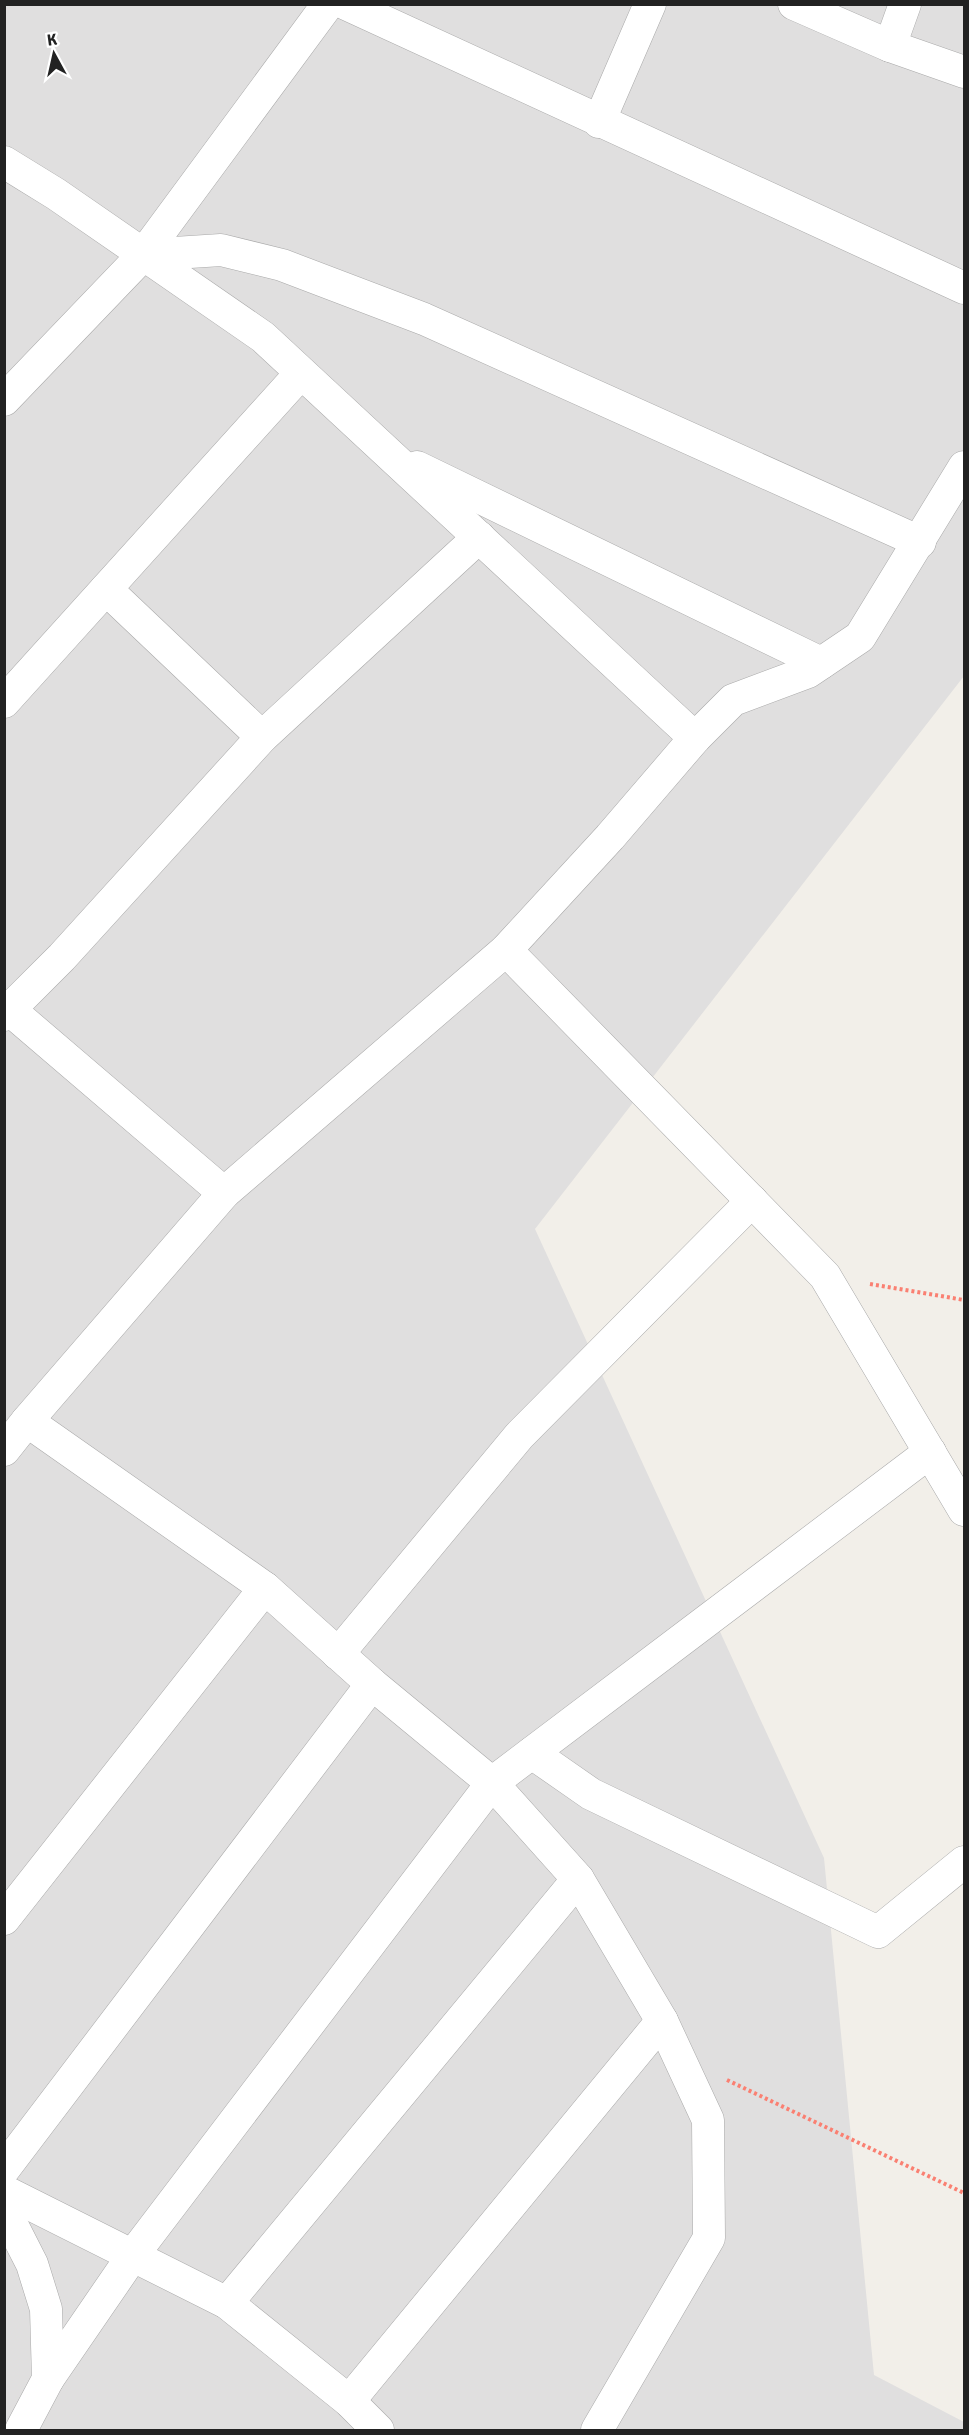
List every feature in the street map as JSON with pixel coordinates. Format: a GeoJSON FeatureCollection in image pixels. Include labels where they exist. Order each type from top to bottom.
{"type":"FeatureCollection","features":[{"type":"Feature","properties":{"kind":"street"},"geometry":{"type":"LineString","coordinates":[[4,400],[144,255],[328,4]]}},
{"type":"Feature","properties":{"kind":"street"},"geometry":{"type":"LineString","coordinates":[[346,4],[964,288]]}},
{"type":"Feature","properties":{"kind":"street"},"geometry":{"type":"LineString","coordinates":[[600,122],[650,4]]}},
{"type":"Feature","properties":{"kind":"street"},"geometry":{"type":"LineString","coordinates":[[794,4],[890,46],[964,72]]}},
{"type":"Feature","properties":{"kind":"street"},"geometry":{"type":"LineString","coordinates":[[890,46],[905,4]]}},
{"type":"Feature","properties":{"kind":"street"},"geometry":{"type":"LineString","coordinates":[[4,162],[56,194],[263,338],[695,738]]}},
{"type":"Feature","properties":{"kind":"street"},"geometry":{"type":"LineString","coordinates":[[144,255],[221,250],[282,265],[424,319],[920,542]]}},
{"type":"Feature","properties":{"kind":"street"},"geometry":{"type":"LineString","coordinates":[[4,702],[301,373]]}},
{"type":"Feature","properties":{"kind":"street"},"geometry":{"type":"LineString","coordinates":[[388,453],[821,663]]}},
{"type":"Feature","properties":{"kind":"street"},"geometry":{"type":"LineString","coordinates":[[4,1450],[224,1193],[506,950],[610,837],[695,738],[733,700],[808,672],[860,637],[964,467]]}},
{"type":"Feature","properties":{"kind":"street"},"geometry":{"type":"LineString","coordinates":[[224,1193],[7,1012],[62,957],[262,737],[479,537]]}},
{"type":"Feature","properties":{"kind":"street"},"geometry":{"type":"LineString","coordinates":[[106,589],[262,737]]}},
{"type":"Feature","properties":{"kind":"street"},"geometry":{"type":"LineString","coordinates":[[506,950],[825,1276],[964,1510]]}},
{"type":"Feature","properties":{"kind":"street"},"geometry":{"type":"LineString","coordinates":[[338,1654],[519,1436],[752,1202]]}},
{"type":"Feature","properties":{"kind":"street"},"geometry":{"type":"LineString","coordinates":[[27,1421],[265,1588],[372,1684],[492,1784],[578,1879],[662,2021],[708,2120],[709,2238],[597,2430]]}},
{"type":"Feature","properties":{"kind":"street"},"geometry":{"type":"LineString","coordinates":[[21,2430],[48,2379],[133,2255],[492,1784],[930,1452]]}},
{"type":"Feature","properties":{"kind":"street"},"geometry":{"type":"LineString","coordinates":[[4,1919],[265,1588]]}},
{"type":"Feature","properties":{"kind":"street"},"geometry":{"type":"LineString","coordinates":[[4,2169],[372,1684]]}},
{"type":"Feature","properties":{"kind":"street"},"geometry":{"type":"LineString","coordinates":[[532,1753],[591,1794],[878,1932],[964,1862]]}},
{"type":"Feature","properties":{"kind":"street"},"geometry":{"type":"LineString","coordinates":[[227,2303],[578,1879]]}},
{"type":"Feature","properties":{"kind":"street"},"geometry":{"type":"LineString","coordinates":[[349,2401],[662,2021]]}},
{"type":"Feature","properties":{"kind":"street"},"geometry":{"type":"LineString","coordinates":[[4,2191],[227,2303],[349,2401],[378,2430]]}},
{"type":"Feature","properties":{"kind":"street"},"geometry":{"type":"LineString","coordinates":[[4,2209],[32,2264],[45,2309],[48,2379]]}},
{"type":"Feature","properties":{"kind":"path"},"geometry":{"type":"LineString","coordinates":[[825,1276],[964,1300]]}},
{"type":"Feature","properties":{"kind":"path"},"geometry":{"type":"LineString","coordinates":[[679,2057],[964,2193]]}},
{"type":"Feature","properties":{"kind":"shaded area"},"geometry":{"type":"Polygon","coordinates":[[[5,5],[964,5],[964,676],[535,1229],[824,1858],[874,2375],[964,2422],[964,2430],[5,2430],[5,5]]]}}]}
